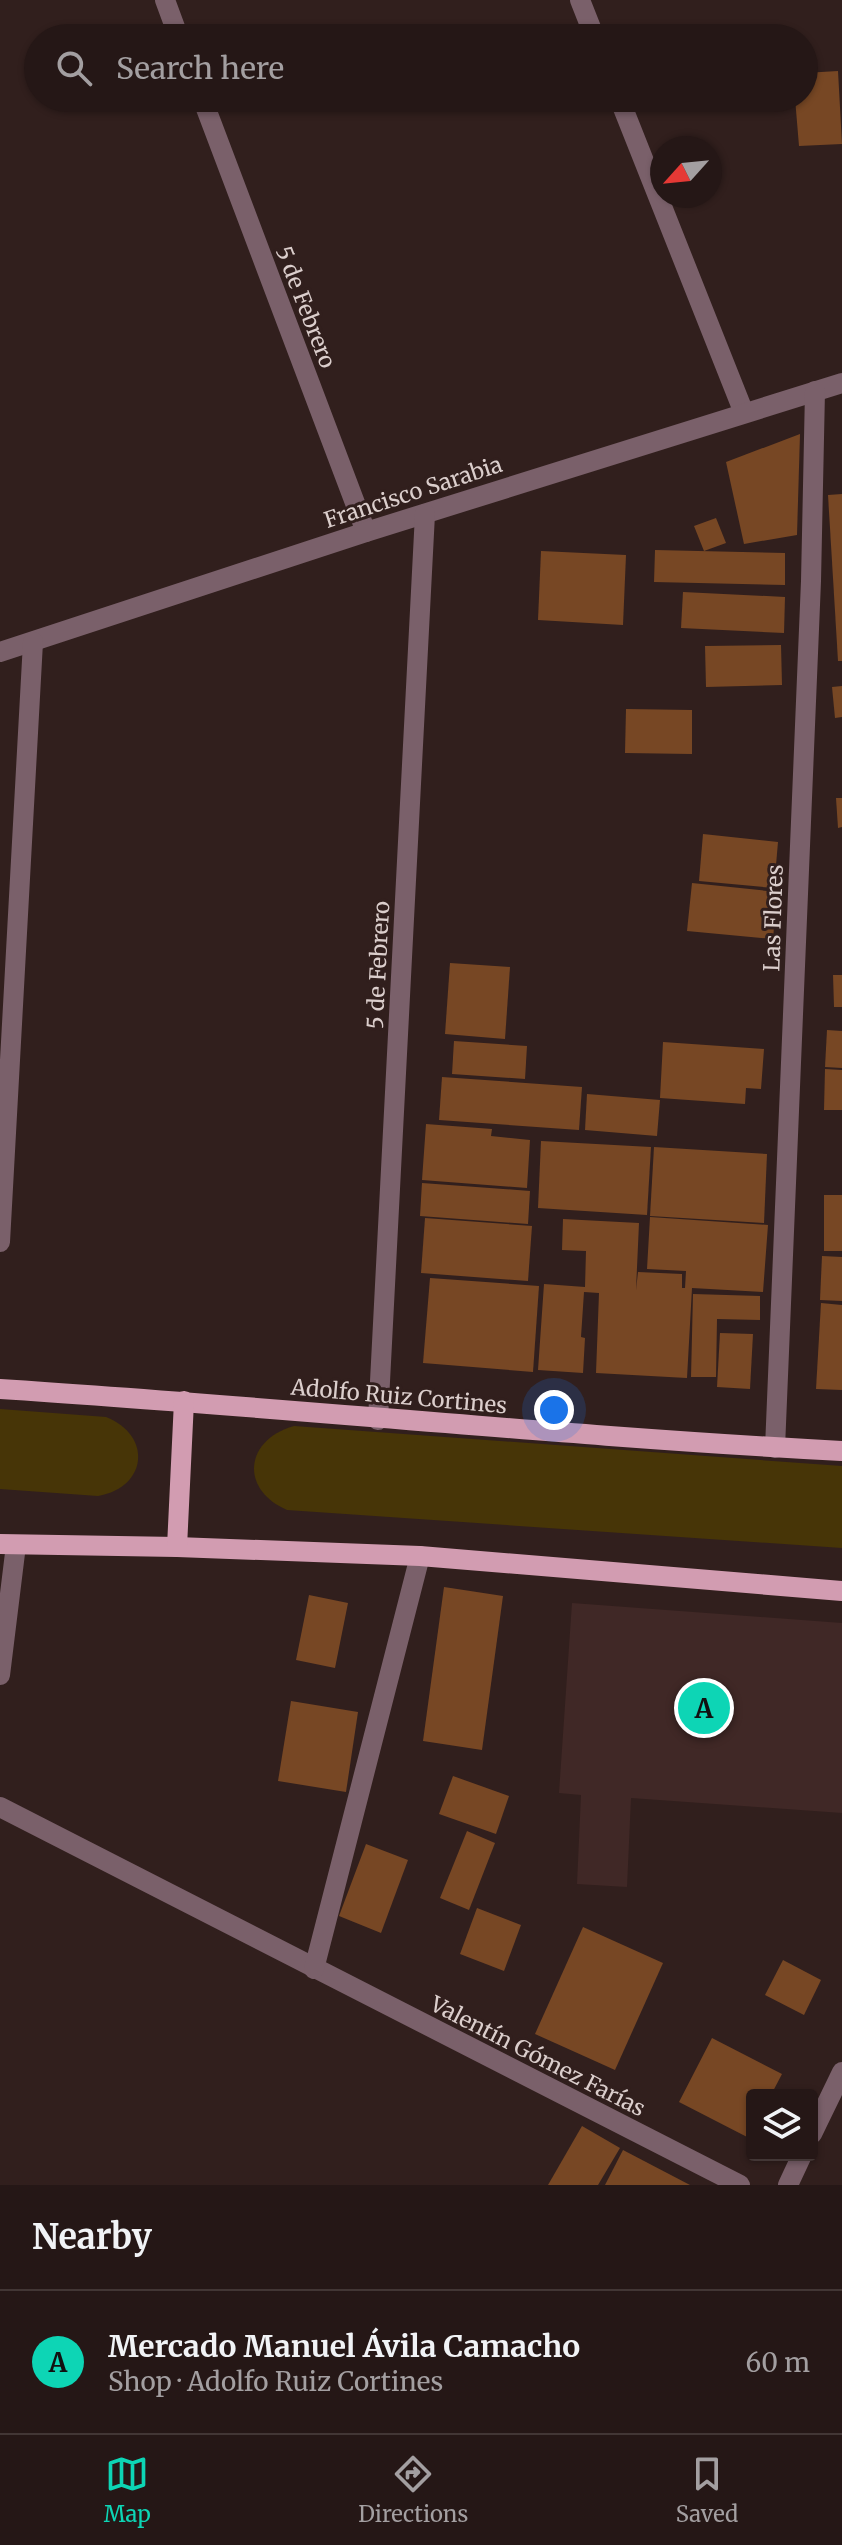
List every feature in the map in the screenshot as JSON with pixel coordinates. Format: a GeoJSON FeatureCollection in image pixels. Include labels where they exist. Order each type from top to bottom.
{"type":"FeatureCollection","features":[{"type":"Feature","properties":{"kind":"main road","name":"Adolfo Ruiz Cortines"},"geometry":{"type":"LineString","coordinates":[[0,1389],[184,1401],[378,1420],[842,1451]]}},
{"type":"Feature","properties":{"kind":"main road"},"geometry":{"type":"LineString","coordinates":[[177,1547],[184,1401]]}},
{"type":"Feature","properties":{"kind":"main road"},"geometry":{"type":"LineString","coordinates":[[8,1544],[420,1556],[842,1591]]}},
{"type":"Feature","properties":{"kind":"street"},"geometry":{"type":"LineString","coordinates":[[165,0],[174,24]]}},
{"type":"Feature","properties":{"kind":"street"},"geometry":{"type":"LineString","coordinates":[[580,0],[589,24]]}},
{"type":"Feature","properties":{"kind":"street","name":"5 de Febrero"},"geometry":{"type":"LineString","coordinates":[[207,112],[366,532]]}},
{"type":"Feature","properties":{"kind":"street"},"geometry":{"type":"LineString","coordinates":[[625,112],[744,413]]}},
{"type":"Feature","properties":{"kind":"street","name":"Francisco Sarabia"},"geometry":{"type":"LineString","coordinates":[[0,652],[366,532],[842,383]]}},
{"type":"Feature","properties":{"kind":"street","name":"Las Flores"},"geometry":{"type":"LineString","coordinates":[[775,1448],[811,581],[815,391]]}},
{"type":"Feature","properties":{"kind":"street","name":"5 de Febrero"},"geometry":{"type":"LineString","coordinates":[[378,1420],[425,514]]}},
{"type":"Feature","properties":{"kind":"street"},"geometry":{"type":"LineString","coordinates":[[0,1242],[33,642]]}},
{"type":"Feature","properties":{"kind":"street"},"geometry":{"type":"LineString","coordinates":[[0,1675],[8,1544]]}},
{"type":"Feature","properties":{"kind":"street"},"geometry":{"type":"LineString","coordinates":[[314,1969],[420,1556]]}},
{"type":"Feature","properties":{"kind":"street","name":"Valentín Gómez Farías"},"geometry":{"type":"LineString","coordinates":[[0,1807],[740,2185]]}},
{"type":"Feature","properties":{"kind":"street"},"geometry":{"type":"LineString","coordinates":[[818,2122],[842,2072]]}},
{"type":"Feature","properties":{"kind":"street"},"geometry":{"type":"LineString","coordinates":[[788,2185],[799,2161]]}},
{"type":"Feature","properties":{"kind":"shaded area"},"geometry":{"type":"Polygon","coordinates":[[[0,1409],[106,1417],[121,1425],[131,1436],[137,1448],[135,1472],[115,1491],[98,1496],[0,1489],[0,1409]]]}},
{"type":"Feature","properties":{"kind":"shaded area"},"geometry":{"type":"Polygon","coordinates":[[[294,1426],[842,1466],[842,1548],[287,1510],[261,1490],[254,1466],[257,1453],[265,1442],[294,1426]]]}},
{"type":"Feature","properties":{"kind":"shaded area"},"geometry":{"type":"Polygon","coordinates":[[[572,1603],[842,1623],[842,1813],[631,1798],[627,1887],[577,1884],[581,1795],[559,1793],[572,1603]]]}},
{"type":"Feature","properties":{"kind":"building"},"geometry":{"type":"Polygon","coordinates":[[[838,71],[842,144],[799,146],[796,112],[818,112],[818,72],[838,71]]]}},
{"type":"Feature","properties":{"kind":"building"},"geometry":{"type":"Polygon","coordinates":[[[800,434],[797,535],[744,544],[726,462],[800,434]]]}},
{"type":"Feature","properties":{"kind":"building"},"geometry":{"type":"Polygon","coordinates":[[[842,494],[842,661],[838,661],[828,495],[842,494]]]}},
{"type":"Feature","properties":{"kind":"building"},"geometry":{"type":"Polygon","coordinates":[[[716,518],[726,543],[704,551],[694,526],[716,518]]]}},
{"type":"Feature","properties":{"kind":"building"},"geometry":{"type":"Polygon","coordinates":[[[655,550],[785,553],[785,585],[654,582],[655,550]]]}},
{"type":"Feature","properties":{"kind":"building"},"geometry":{"type":"Polygon","coordinates":[[[541,551],[626,555],[623,625],[538,620],[541,551]]]}},
{"type":"Feature","properties":{"kind":"building"},"geometry":{"type":"Polygon","coordinates":[[[683,592],[785,597],[784,633],[681,628],[683,592]]]}},
{"type":"Feature","properties":{"kind":"building"},"geometry":{"type":"Polygon","coordinates":[[[781,645],[782,685],[706,687],[705,646],[781,645]]]}},
{"type":"Feature","properties":{"kind":"building"},"geometry":{"type":"Polygon","coordinates":[[[842,686],[842,717],[835,718],[832,687],[842,686]]]}},
{"type":"Feature","properties":{"kind":"building"},"geometry":{"type":"Polygon","coordinates":[[[626,709],[692,710],[692,754],[625,753],[626,709]]]}},
{"type":"Feature","properties":{"kind":"building"},"geometry":{"type":"Polygon","coordinates":[[[836,798],[842,798],[842,827],[838,828],[836,798]]]}},
{"type":"Feature","properties":{"kind":"building"},"geometry":{"type":"Polygon","coordinates":[[[703,834],[778,842],[774,888],[699,881],[703,834]]]}},
{"type":"Feature","properties":{"kind":"building"},"geometry":{"type":"Polygon","coordinates":[[[692,883],[777,892],[773,939],[687,931],[692,883]]]}},
{"type":"Feature","properties":{"kind":"building"},"geometry":{"type":"Polygon","coordinates":[[[450,963],[510,967],[505,1039],[445,1034],[450,963]]]}},
{"type":"Feature","properties":{"kind":"building"},"geometry":{"type":"Polygon","coordinates":[[[833,975],[842,975],[842,1007],[834,1007],[833,975]]]}},
{"type":"Feature","properties":{"kind":"building"},"geometry":{"type":"Polygon","coordinates":[[[827,1030],[842,1031],[842,1068],[825,1067],[827,1030]]]}},
{"type":"Feature","properties":{"kind":"building"},"geometry":{"type":"Polygon","coordinates":[[[454,1041],[527,1046],[525,1079],[452,1074],[454,1041]]]}},
{"type":"Feature","properties":{"kind":"building"},"geometry":{"type":"Polygon","coordinates":[[[663,1042],[764,1049],[761,1089],[746,1088],[745,1104],[660,1098],[663,1042]]]}},
{"type":"Feature","properties":{"kind":"building"},"geometry":{"type":"Polygon","coordinates":[[[825,1069],[842,1070],[842,1110],[824,1110],[825,1069]]]}},
{"type":"Feature","properties":{"kind":"building"},"geometry":{"type":"Polygon","coordinates":[[[442,1077],[582,1087],[579,1130],[439,1120],[442,1077]]]}},
{"type":"Feature","properties":{"kind":"building"},"geometry":{"type":"Polygon","coordinates":[[[587,1094],[660,1100],[657,1136],[585,1130],[587,1094]]]}},
{"type":"Feature","properties":{"kind":"building"},"geometry":{"type":"Polygon","coordinates":[[[426,1124],[492,1129],[491,1136],[530,1140],[527,1188],[422,1180],[426,1124]]]}},
{"type":"Feature","properties":{"kind":"building"},"geometry":{"type":"Polygon","coordinates":[[[541,1141],[651,1147],[647,1215],[538,1208],[541,1141]]]}},
{"type":"Feature","properties":{"kind":"building"},"geometry":{"type":"Polygon","coordinates":[[[654,1147],[767,1154],[764,1223],[650,1216],[654,1147]]]}},
{"type":"Feature","properties":{"kind":"building"},"geometry":{"type":"Polygon","coordinates":[[[422,1183],[530,1191],[528,1224],[420,1216],[422,1183]]]}},
{"type":"Feature","properties":{"kind":"building"},"geometry":{"type":"Polygon","coordinates":[[[824,1195],[842,1195],[842,1251],[824,1251],[824,1195]]]}},
{"type":"Feature","properties":{"kind":"building"},"geometry":{"type":"Polygon","coordinates":[[[650,1217],[768,1225],[763,1292],[692,1288],[687,1378],[596,1373],[599,1293],[584,1292],[581,1337],[585,1338],[583,1373],[538,1370],[544,1284],[585,1287],[586,1251],[562,1250],[563,1219],[639,1223],[636,1290],[638,1272],[682,1274],[682,1288],[685,1288],[686,1271],[647,1269],[650,1217]]]}},
{"type":"Feature","properties":{"kind":"building"},"geometry":{"type":"Polygon","coordinates":[[[425,1218],[532,1226],[528,1281],[421,1273],[425,1218]]]}},
{"type":"Feature","properties":{"kind":"building"},"geometry":{"type":"Polygon","coordinates":[[[822,1256],[842,1257],[842,1301],[820,1300],[822,1256]]]}},
{"type":"Feature","properties":{"kind":"building"},"geometry":{"type":"Polygon","coordinates":[[[430,1278],[539,1286],[533,1372],[423,1363],[430,1278]]]}},
{"type":"Feature","properties":{"kind":"building"},"geometry":{"type":"Polygon","coordinates":[[[693,1294],[760,1296],[760,1320],[717,1319],[716,1377],[691,1377],[693,1294]]]}},
{"type":"Feature","properties":{"kind":"building"},"geometry":{"type":"Polygon","coordinates":[[[821,1303],[842,1305],[842,1390],[816,1389],[821,1303]]]}},
{"type":"Feature","properties":{"kind":"building"},"geometry":{"type":"Polygon","coordinates":[[[720,1333],[753,1334],[750,1389],[717,1387],[720,1333]]]}},
{"type":"Feature","properties":{"kind":"building"},"geometry":{"type":"Polygon","coordinates":[[[444,1587],[503,1596],[482,1750],[423,1741],[444,1587]]]}},
{"type":"Feature","properties":{"kind":"building"},"geometry":{"type":"Polygon","coordinates":[[[309,1595],[348,1603],[335,1668],[296,1660],[309,1595]]]}},
{"type":"Feature","properties":{"kind":"building"},"geometry":{"type":"Polygon","coordinates":[[[291,1701],[358,1712],[346,1792],[278,1781],[291,1701]]]}},
{"type":"Feature","properties":{"kind":"building"},"geometry":{"type":"Polygon","coordinates":[[[453,1776],[509,1796],[496,1834],[439,1814],[453,1776]]]}},
{"type":"Feature","properties":{"kind":"building"},"geometry":{"type":"Polygon","coordinates":[[[467,1831],[495,1843],[469,1910],[440,1898],[467,1831]]]}},
{"type":"Feature","properties":{"kind":"building"},"geometry":{"type":"Polygon","coordinates":[[[366,1844],[408,1860],[381,1933],[339,1916],[366,1844]]]}},
{"type":"Feature","properties":{"kind":"building"},"geometry":{"type":"Polygon","coordinates":[[[477,1908],[521,1925],[504,1971],[460,1954],[477,1908]]]}},
{"type":"Feature","properties":{"kind":"building"},"geometry":{"type":"Polygon","coordinates":[[[583,1927],[663,1963],[615,2070],[535,2034],[583,1927]]]}},
{"type":"Feature","properties":{"kind":"building"},"geometry":{"type":"Polygon","coordinates":[[[783,1960],[821,1980],[804,2015],[765,1995],[783,1960]]]}},
{"type":"Feature","properties":{"kind":"building"},"geometry":{"type":"Polygon","coordinates":[[[712,2038],[782,2074],[774,2089],[746,2089],[746,2136],[679,2102],[712,2038]]]}},
{"type":"Feature","properties":{"kind":"building"},"geometry":{"type":"Polygon","coordinates":[[[582,2126],[620,2148],[598,2185],[548,2185],[582,2126]]]}},
{"type":"Feature","properties":{"kind":"building"},"geometry":{"type":"Polygon","coordinates":[[[623,2150],[690,2185],[605,2185],[623,2150]]]}},
{"type":"Feature","properties":{"kind":"place","name":"Mercado Manuel Ávila Camacho"},"geometry":{"type":"Point","coordinates":[704,1708]}}]}
